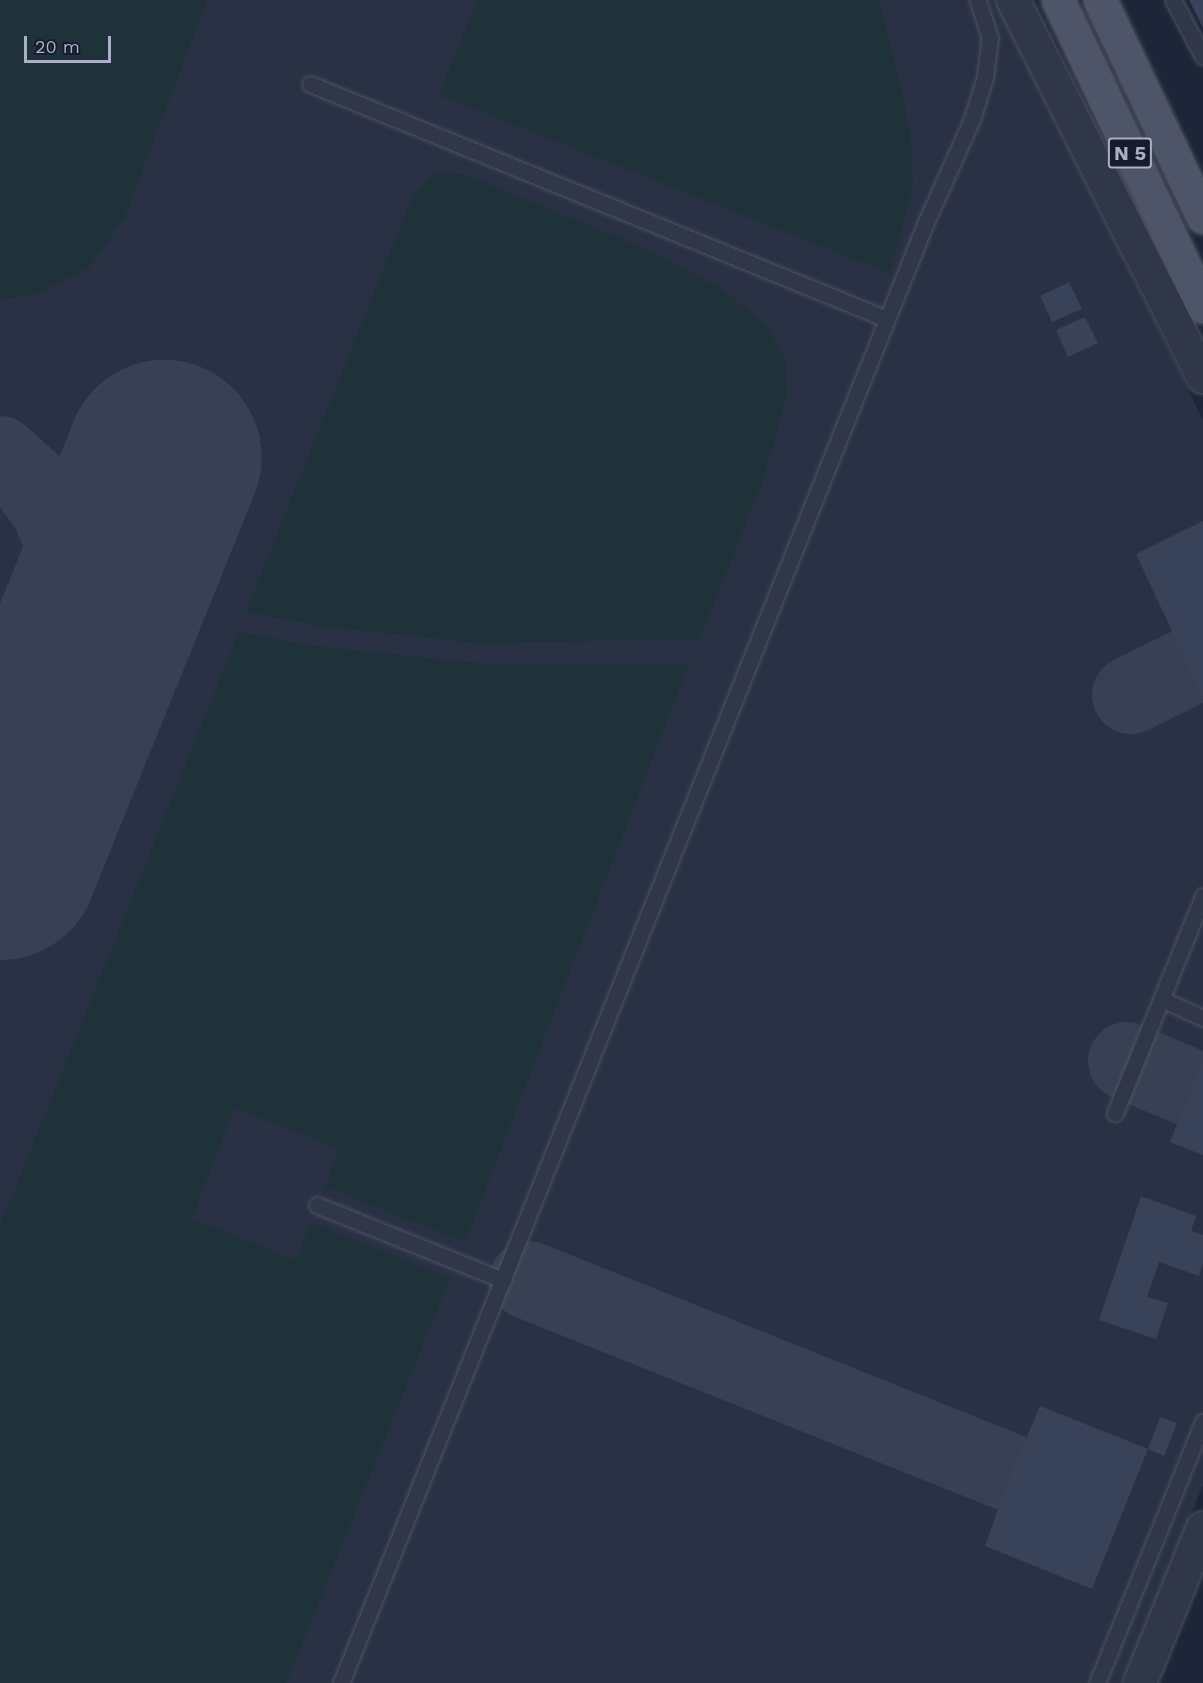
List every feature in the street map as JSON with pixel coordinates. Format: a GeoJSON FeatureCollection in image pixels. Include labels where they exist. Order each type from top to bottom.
{"type":"FeatureCollection","features":[{"type":"Feature","properties":{"kind":"main road","name":"N 5"},"geometry":{"type":"LineString","coordinates":[[1058,0],[1203,306]]}},
{"type":"Feature","properties":{"kind":"main road","name":"N 5"},"geometry":{"type":"LineString","coordinates":[[1100,0],[1203,217]]}},
{"type":"Feature","properties":{"kind":"street"},"geometry":{"type":"LineString","coordinates":[[1013,0],[1203,377]]}},
{"type":"Feature","properties":{"kind":"street"},"geometry":{"type":"LineString","coordinates":[[1140,1683],[1203,1528]]}},
{"type":"Feature","properties":{"kind":"lane"},"geometry":{"type":"LineString","coordinates":[[340,1683],[926,222],[972,118],[985,77],[990,38],[978,0]]}},
{"type":"Feature","properties":{"kind":"lane"},"geometry":{"type":"LineString","coordinates":[[1173,0],[1203,57]]}},
{"type":"Feature","properties":{"kind":"lane"},"geometry":{"type":"LineString","coordinates":[[310,84],[888,319]]}},
{"type":"Feature","properties":{"kind":"lane"},"geometry":{"type":"LineString","coordinates":[[1115,1113],[1203,896]]}},
{"type":"Feature","properties":{"kind":"lane"},"geometry":{"type":"LineString","coordinates":[[1161,999],[1203,1018]]}},
{"type":"Feature","properties":{"kind":"lane"},"geometry":{"type":"LineString","coordinates":[[317,1205],[503,1280]]}},
{"type":"Feature","properties":{"kind":"lane"},"geometry":{"type":"LineString","coordinates":[[1097,1683],[1203,1422]]}},
{"type":"Feature","properties":{"kind":"shaded area"},"geometry":{"type":"Polygon","coordinates":[[[0,0],[995,0],[1203,420],[1203,1485],[1122,1683],[0,1683],[0,0]]]}},
{"type":"Feature","properties":{"kind":"shaded area"},"geometry":{"type":"Polygon","coordinates":[[[0,0],[207,0],[125,216],[89,268],[35,294],[0,300],[0,0]]]}},
{"type":"Feature","properties":{"kind":"shaded area"},"geometry":{"type":"Polygon","coordinates":[[[477,0],[878,0],[903,94],[912,151],[913,188],[889,273],[439,95],[477,0]]]}},
{"type":"Feature","properties":{"kind":"shaded area"},"geometry":{"type":"Polygon","coordinates":[[[439,172],[465,175],[644,248],[724,290],[766,326],[785,357],[787,394],[762,483],[700,639],[477,643],[320,626],[246,612],[411,200],[424,181],[439,172]]]}},
{"type":"Feature","properties":{"kind":"shaded area"},"geometry":{"type":"Polygon","coordinates":[[[239,632],[314,646],[478,663],[689,664],[465,1242],[325,1187],[339,1149],[234,1108],[192,1219],[296,1260],[311,1222],[450,1278],[286,1683],[0,1683],[0,1226],[239,632]]]}},
{"type":"Feature","properties":{"kind":"building"},"geometry":{"type":"Polygon","coordinates":[[[1189,0],[1203,0],[1203,28],[1189,0]]]}},
{"type":"Feature","properties":{"kind":"building"},"geometry":{"type":"Polygon","coordinates":[[[1069,282],[1082,309],[1052,322],[1040,296],[1069,282]]]}},
{"type":"Feature","properties":{"kind":"building"},"geometry":{"type":"Polygon","coordinates":[[[1085,317],[1098,343],[1068,357],[1056,330],[1085,317]]]}},
{"type":"Feature","properties":{"kind":"building"},"geometry":{"type":"Polygon","coordinates":[[[1203,521],[1203,698],[1136,554],[1203,521]]]}},
{"type":"Feature","properties":{"kind":"building"},"geometry":{"type":"Polygon","coordinates":[[[1203,1060],[1203,1155],[1170,1142],[1203,1060]]]}},
{"type":"Feature","properties":{"kind":"building"},"geometry":{"type":"Polygon","coordinates":[[[1141,1196],[1196,1216],[1191,1231],[1203,1235],[1203,1263],[1199,1276],[1159,1262],[1147,1297],[1168,1303],[1156,1339],[1099,1320],[1141,1196]]]}},
{"type":"Feature","properties":{"kind":"building"},"geometry":{"type":"Polygon","coordinates":[[[1040,1406],[1148,1449],[1092,1589],[985,1546],[1011,1473],[1040,1406]]]}},
{"type":"Feature","properties":{"kind":"building"},"geometry":{"type":"Polygon","coordinates":[[[1160,1417],[1177,1423],[1164,1456],[1148,1449],[1160,1417]]]}},
{"type":"Feature","properties":{"kind":"taxiway"},"geometry":{"type":"LineString","coordinates":[[0,455],[30,482],[50,510],[66,548],[75,588],[76,634],[68,695]]}},
{"type":"Feature","properties":{"kind":"taxiway"},"geometry":{"type":"LineString","coordinates":[[1131,695],[1188,667]]}},
{"type":"Feature","properties":{"kind":"taxiway"},"geometry":{"type":"LineString","coordinates":[[1127,1061],[1191,1088]]}},
{"type":"Feature","properties":{"kind":"taxiway"},"geometry":{"type":"LineString","coordinates":[[528,1280],[1011,1473]]}},
{"type":"Feature","properties":{"kind":"runway"},"geometry":{"type":"LineString","coordinates":[[0,862],[164,457]]}}]}
